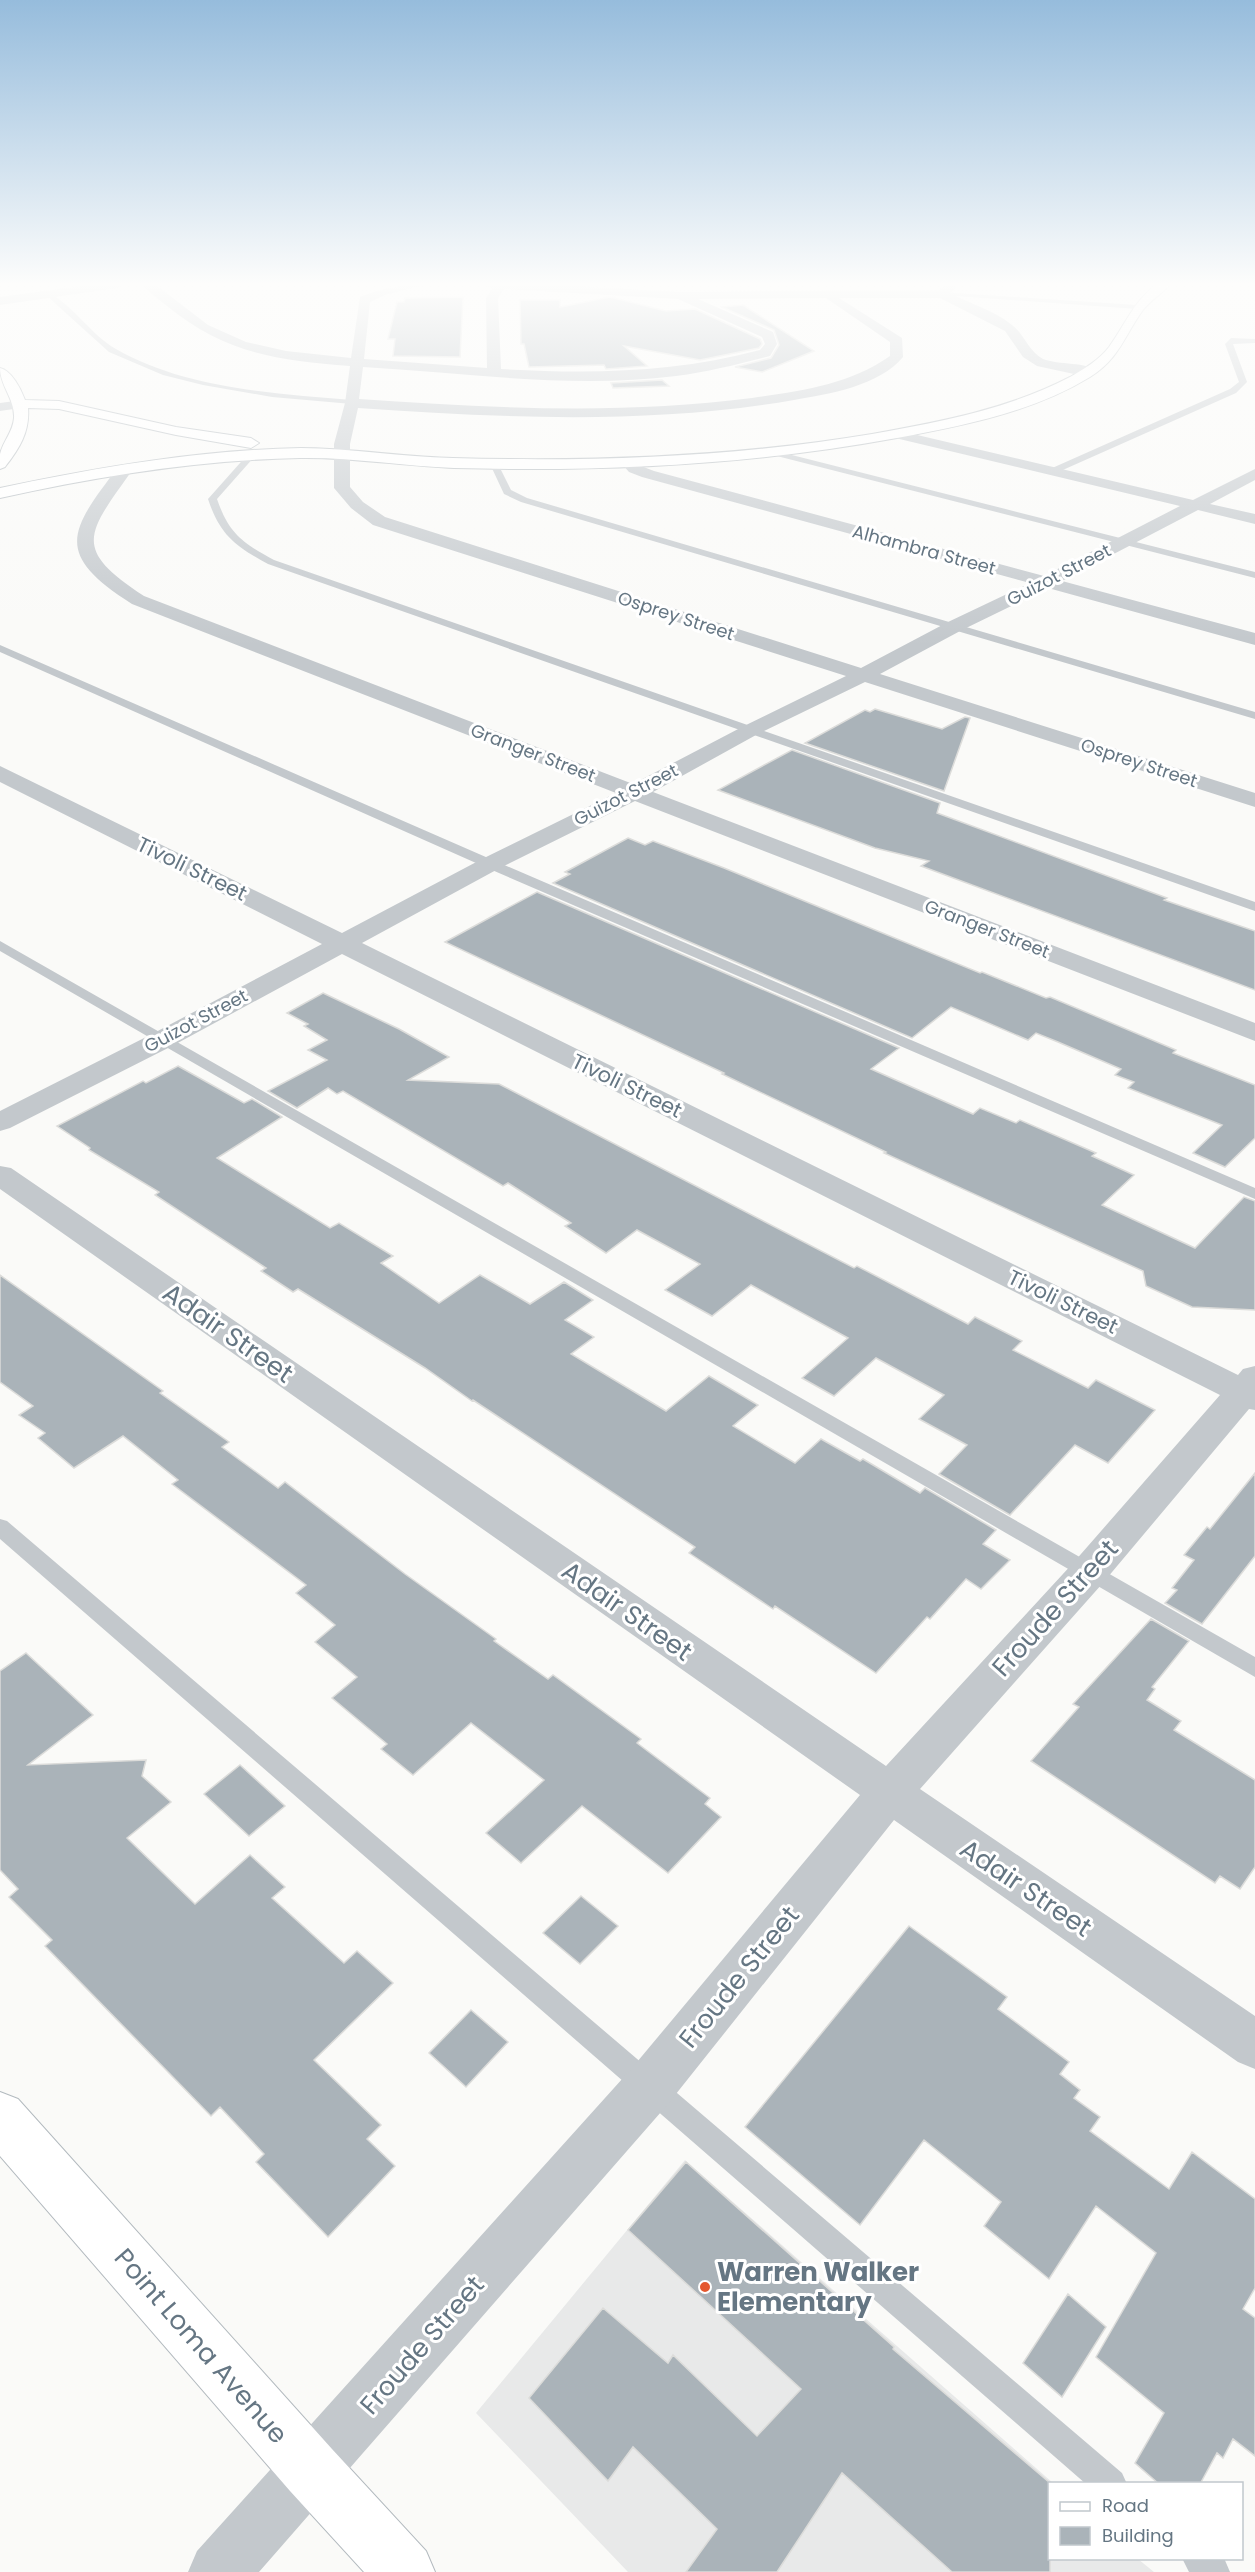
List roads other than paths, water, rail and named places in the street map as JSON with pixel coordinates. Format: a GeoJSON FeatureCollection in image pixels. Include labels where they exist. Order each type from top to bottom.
{"type":"FeatureCollection","features":[{"type":"Feature","properties":{"kind":"street"},"geometry":{"type":"LineString","coordinates":[[0,464],[14,444],[19,432],[22,405]]}},
{"type":"Feature","properties":{"kind":"street"},"geometry":{"type":"LineString","coordinates":[[59,405],[176,431],[300,452],[494,464],[630,464],[772,452],[896,434],[970,418],[1010,405]]}},
{"type":"Feature","properties":{"kind":"street","name":"Osprey Street"},"geometry":{"type":"LineString","coordinates":[[352,405],[342,444],[344,456],[342,488],[357,505],[379,521],[1255,800]]}},
{"type":"Feature","properties":{"kind":"street"},"geometry":{"type":"LineString","coordinates":[[385,405],[531,414],[642,413],[736,405]]}},
{"type":"Feature","properties":{"kind":"street"},"geometry":{"type":"LineString","coordinates":[[896,434],[1255,519]]}},
{"type":"Feature","properties":{"kind":"street"},"geometry":{"type":"LineString","coordinates":[[0,493],[125,469],[197,459],[300,452]]}},
{"type":"Feature","properties":{"kind":"street","name":"Alhambra Street"},"geometry":{"type":"LineString","coordinates":[[630,464],[635,469],[648,474],[1255,639]]}},
{"type":"Feature","properties":{"kind":"street","name":"Granger Street"},"geometry":{"type":"LineString","coordinates":[[125,469],[86,525],[83,543],[88,560],[99,574],[114,587],[138,600],[1255,1033]]}},
{"type":"Feature","properties":{"kind":"street","name":"Guizot Street"},"geometry":{"type":"LineString","coordinates":[[0,1122],[164,1039],[490,864],[1255,474]]}},
{"type":"Feature","properties":{"kind":"street","name":"Tivoli Street"},"geometry":{"type":"LineString","coordinates":[[0,773],[343,944],[1251,1389]]}},
{"type":"Feature","properties":{"kind":"street","name":"Adair Street"},"geometry":{"type":"LineString","coordinates":[[0,1175],[890,1792],[938,1828],[1255,2045]]}},
{"type":"Feature","properties":{"kind":"street","name":"Froude Street"},"geometry":{"type":"LineString","coordinates":[[218,2572],[650,2086],[890,1792],[1251,1389]]}},
{"type":"Feature","properties":{"kind":"street","name":"Point Loma Avenue"},"geometry":{"type":"LineString","coordinates":[[0,2117],[311,2470],[405,2572]]}},
{"type":"Feature","properties":{"kind":"lane"},"geometry":{"type":"LineString","coordinates":[[1053,471],[1201,405]]}},
{"type":"Feature","properties":{"kind":"lane"},"geometry":{"type":"LineString","coordinates":[[772,452],[1122,543],[1255,574]]}},
{"type":"Feature","properties":{"kind":"lane"},"geometry":{"type":"LineString","coordinates":[[251,456],[212,500],[220,522],[235,542],[271,562],[1255,907]]}},
{"type":"Feature","properties":{"kind":"lane"},"geometry":{"type":"LineString","coordinates":[[494,464],[507,492],[524,500],[1255,716]]}},
{"type":"Feature","properties":{"kind":"lane"},"geometry":{"type":"LineString","coordinates":[[0,648],[490,864],[1255,1194]]}},
{"type":"Feature","properties":{"kind":"lane"},"geometry":{"type":"LineString","coordinates":[[0,945],[1255,1668]]}},
{"type":"Feature","properties":{"kind":"lane"},"geometry":{"type":"LineString","coordinates":[[0,1527],[1109,2482]]}},
{"type":"Feature","properties":{"kind":"lane"},"geometry":{"type":"LineString","coordinates":[[1199,2560],[1214,2572]]}},
{"type":"Feature","properties":{"kind":"place","name":"Warren Walker Elementary"},"geometry":{"type":"Point","coordinates":[705,2287]}}]}
